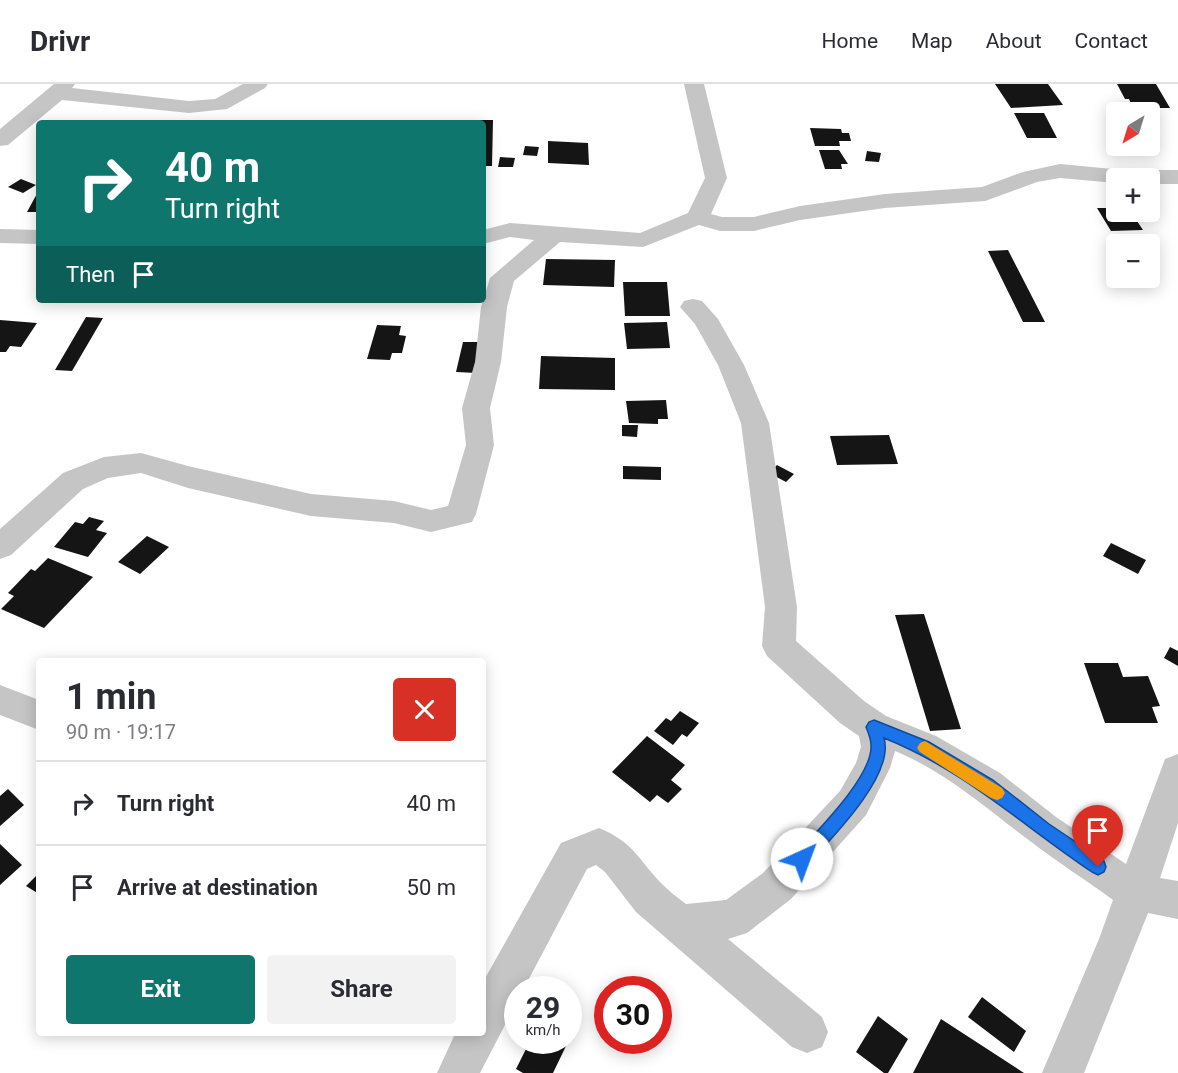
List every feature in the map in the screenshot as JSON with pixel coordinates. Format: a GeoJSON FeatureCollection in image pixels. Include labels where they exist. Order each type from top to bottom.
{"type":"FeatureCollection","features":[{"type":"Feature","properties":{"kind":"street"},"geometry":{"type":"LineString","coordinates":[[0,140],[62,89],[189,107],[220,105],[258,84]]}},
{"type":"Feature","properties":{"kind":"street"},"geometry":{"type":"LineString","coordinates":[[694,84],[716,178],[698,217]]}},
{"type":"Feature","properties":{"kind":"street"},"geometry":{"type":"LineString","coordinates":[[486,236],[510,230],[643,240],[698,217],[720,224],[754,224],[800,213],[885,201],[985,194],[1031,177],[1060,171],[1123,177],[1178,177]]}},
{"type":"Feature","properties":{"kind":"street"},"geometry":{"type":"LineString","coordinates":[[0,548],[73,481],[104,468],[141,463],[188,477],[311,505],[394,512],[431,521],[461,514],[480,446],[476,408],[488,362],[494,307],[502,278],[555,235]]}},
{"type":"Feature","properties":{"kind":"street"},"geometry":{"type":"LineString","coordinates":[[0,236],[36,237]]}},
{"type":"Feature","properties":{"kind":"street"},"geometry":{"type":"LineString","coordinates":[[693,307],[705,319],[731,365],[755,423],[781,607],[779,646],[843,705],[874,727],[924,747],[987,785],[1043,830],[1135,892],[1178,900]]}},
{"type":"Feature","properties":{"kind":"street"},"geometry":{"type":"LineString","coordinates":[[0,700],[36,714]]}},
{"type":"Feature","properties":{"kind":"street"},"geometry":{"type":"LineString","coordinates":[[679,924],[733,919],[777,886],[854,803],[872,768],[879,747],[874,727]]}},
{"type":"Feature","properties":{"kind":"street"},"geometry":{"type":"LineString","coordinates":[[1063,1073],[1118,942],[1178,770]]}},
{"type":"Feature","properties":{"kind":"street"},"geometry":{"type":"LineString","coordinates":[[486,1017],[574,856],[599,846],[618,859],[650,898],[679,924],[807,1032]]}},
{"type":"Feature","properties":{"kind":"street"},"geometry":{"type":"LineString","coordinates":[[458,1073],[476,1036]]}},
{"type":"Feature","properties":{"kind":"building"},"geometry":{"type":"Polygon","coordinates":[[[995,84],[1048,84],[1063,105],[1011,108],[995,84]]]}},
{"type":"Feature","properties":{"kind":"building"},"geometry":{"type":"Polygon","coordinates":[[[1117,84],[1156,84],[1170,108],[1160,108],[1160,102],[1130,102],[1129,99],[1125,99],[1117,84]]]}},
{"type":"Feature","properties":{"kind":"building"},"geometry":{"type":"Polygon","coordinates":[[[1014,113],[1044,113],[1057,138],[1027,138],[1014,113]]]}},
{"type":"Feature","properties":{"kind":"building"},"geometry":{"type":"Polygon","coordinates":[[[486,120],[493,120],[492,166],[486,166],[486,120]]]}},
{"type":"Feature","properties":{"kind":"building"},"geometry":{"type":"Polygon","coordinates":[[[810,128],[841,129],[842,133],[849,133],[851,141],[839,141],[840,146],[815,146],[810,128]]]}},
{"type":"Feature","properties":{"kind":"building"},"geometry":{"type":"Polygon","coordinates":[[[548,141],[588,143],[589,165],[548,163],[548,141]]]}},
{"type":"Feature","properties":{"kind":"building"},"geometry":{"type":"Polygon","coordinates":[[[525,146],[539,147],[537,156],[523,155],[525,146]]]}},
{"type":"Feature","properties":{"kind":"building"},"geometry":{"type":"Polygon","coordinates":[[[819,150],[839,150],[848,164],[841,164],[842,169],[825,169],[819,150]]]}},
{"type":"Feature","properties":{"kind":"building"},"geometry":{"type":"Polygon","coordinates":[[[867,151],[881,153],[879,162],[865,161],[867,151]]]}},
{"type":"Feature","properties":{"kind":"building"},"geometry":{"type":"Polygon","coordinates":[[[500,157],[515,158],[513,167],[498,167],[500,157]]]}},
{"type":"Feature","properties":{"kind":"building"},"geometry":{"type":"Polygon","coordinates":[[[21,179],[36,185],[23,193],[8,187],[21,179]]]}},
{"type":"Feature","properties":{"kind":"building"},"geometry":{"type":"Polygon","coordinates":[[[36,196],[36,212],[27,212],[36,196]]]}},
{"type":"Feature","properties":{"kind":"building"},"geometry":{"type":"Polygon","coordinates":[[[1097,208],[1106,208],[1106,222],[1138,222],[1143,230],[1111,231],[1097,208]]]}},
{"type":"Feature","properties":{"kind":"building"},"geometry":{"type":"Polygon","coordinates":[[[1008,250],[1045,322],[1023,322],[988,251],[1008,250]]]}},
{"type":"Feature","properties":{"kind":"building"},"geometry":{"type":"Polygon","coordinates":[[[546,259],[615,260],[614,287],[543,285],[546,259]]]}},
{"type":"Feature","properties":{"kind":"building"},"geometry":{"type":"Polygon","coordinates":[[[623,282],[667,282],[670,316],[625,316],[623,282]]]}},
{"type":"Feature","properties":{"kind":"building"},"geometry":{"type":"Polygon","coordinates":[[[86,317],[103,318],[72,371],[55,370],[86,317]]]}},
{"type":"Feature","properties":{"kind":"building"},"geometry":{"type":"Polygon","coordinates":[[[0,320],[37,323],[21,347],[10,346],[6,352],[0,352],[0,320]]]}},
{"type":"Feature","properties":{"kind":"building"},"geometry":{"type":"Polygon","coordinates":[[[667,322],[670,348],[627,349],[624,323],[667,322]]]}},
{"type":"Feature","properties":{"kind":"building"},"geometry":{"type":"Polygon","coordinates":[[[377,325],[401,326],[399,335],[406,336],[402,353],[392,353],[390,360],[367,359],[377,325]]]}},
{"type":"Feature","properties":{"kind":"building"},"geometry":{"type":"Polygon","coordinates":[[[463,342],[483,342],[477,373],[456,372],[463,342]]]}},
{"type":"Feature","properties":{"kind":"building"},"geometry":{"type":"Polygon","coordinates":[[[541,356],[615,358],[615,390],[539,389],[541,356]]]}},
{"type":"Feature","properties":{"kind":"building"},"geometry":{"type":"Polygon","coordinates":[[[666,400],[668,419],[658,419],[658,424],[629,423],[626,401],[666,400]]]}},
{"type":"Feature","properties":{"kind":"building"},"geometry":{"type":"Polygon","coordinates":[[[622,425],[638,425],[637,437],[622,436],[622,425]]]}},
{"type":"Feature","properties":{"kind":"building"},"geometry":{"type":"Polygon","coordinates":[[[889,435],[898,464],[837,465],[830,436],[889,435]]]}},
{"type":"Feature","properties":{"kind":"building"},"geometry":{"type":"Polygon","coordinates":[[[777,465],[794,474],[786,482],[769,473],[777,465]]]}},
{"type":"Feature","properties":{"kind":"building"},"geometry":{"type":"Polygon","coordinates":[[[623,466],[661,467],[661,480],[623,479],[623,466]]]}},
{"type":"Feature","properties":{"kind":"building"},"geometry":{"type":"Polygon","coordinates":[[[89,517],[104,521],[96,530],[107,533],[88,557],[54,547],[75,522],[83,524],[89,517]]]}},
{"type":"Feature","properties":{"kind":"building"},"geometry":{"type":"Polygon","coordinates":[[[147,536],[169,547],[140,574],[118,562],[147,536]]]}},
{"type":"Feature","properties":{"kind":"building"},"geometry":{"type":"Polygon","coordinates":[[[1111,543],[1146,560],[1138,574],[1103,556],[1111,543]]]}},
{"type":"Feature","properties":{"kind":"building"},"geometry":{"type":"Polygon","coordinates":[[[48,558],[93,577],[44,628],[1,609],[14,596],[8,593],[31,569],[35,571],[48,558]]]}},
{"type":"Feature","properties":{"kind":"building"},"geometry":{"type":"Polygon","coordinates":[[[924,614],[961,729],[930,731],[895,615],[924,614]]]}},
{"type":"Feature","properties":{"kind":"building"},"geometry":{"type":"Polygon","coordinates":[[[1170,647],[1178,651],[1178,666],[1164,658],[1170,647]]]}},
{"type":"Feature","properties":{"kind":"building"},"geometry":{"type":"Polygon","coordinates":[[[1084,663],[1118,663],[1123,677],[1148,676],[1160,706],[1152,707],[1158,723],[1105,723],[1084,663]]]}},
{"type":"Feature","properties":{"kind":"building"},"geometry":{"type":"Polygon","coordinates":[[[680,711],[699,723],[687,737],[682,734],[673,745],[654,731],[666,718],[671,721],[680,711]]]}},
{"type":"Feature","properties":{"kind":"building"},"geometry":{"type":"Polygon","coordinates":[[[647,736],[685,765],[671,780],[682,789],[668,803],[657,795],[650,802],[612,772],[647,736]]]}},
{"type":"Feature","properties":{"kind":"building"},"geometry":{"type":"Polygon","coordinates":[[[8,789],[24,805],[0,826],[0,796],[8,789]]]}},
{"type":"Feature","properties":{"kind":"building"},"geometry":{"type":"Polygon","coordinates":[[[0,844],[22,865],[0,885],[0,844]]]}},
{"type":"Feature","properties":{"kind":"building"},"geometry":{"type":"Polygon","coordinates":[[[36,876],[36,892],[26,886],[36,876]]]}},
{"type":"Feature","properties":{"kind":"building"},"geometry":{"type":"Polygon","coordinates":[[[982,997],[1026,1031],[1014,1052],[968,1017],[982,997]]]}},
{"type":"Feature","properties":{"kind":"building"},"geometry":{"type":"Polygon","coordinates":[[[878,1016],[908,1039],[888,1073],[884,1073],[856,1052],[878,1016]]]}},
{"type":"Feature","properties":{"kind":"building"},"geometry":{"type":"Polygon","coordinates":[[[941,1019],[1024,1073],[913,1073],[941,1019]]]}},
{"type":"Feature","properties":{"kind":"building"},"geometry":{"type":"Polygon","coordinates":[[[524,1054],[562,1054],[553,1073],[523,1073],[516,1069],[524,1054]]]}},
{"type":"Feature","properties":{"kind":"slow traffic"},"geometry":{"type":"LineString","coordinates":[[925,748],[997,793]]}},
{"type":"Feature","properties":{"kind":"route"},"geometry":{"type":"LineString","coordinates":[[802,859],[854,803],[872,768],[879,747],[874,727],[924,747],[987,785],[1043,830],[1098,867]]}}]}
